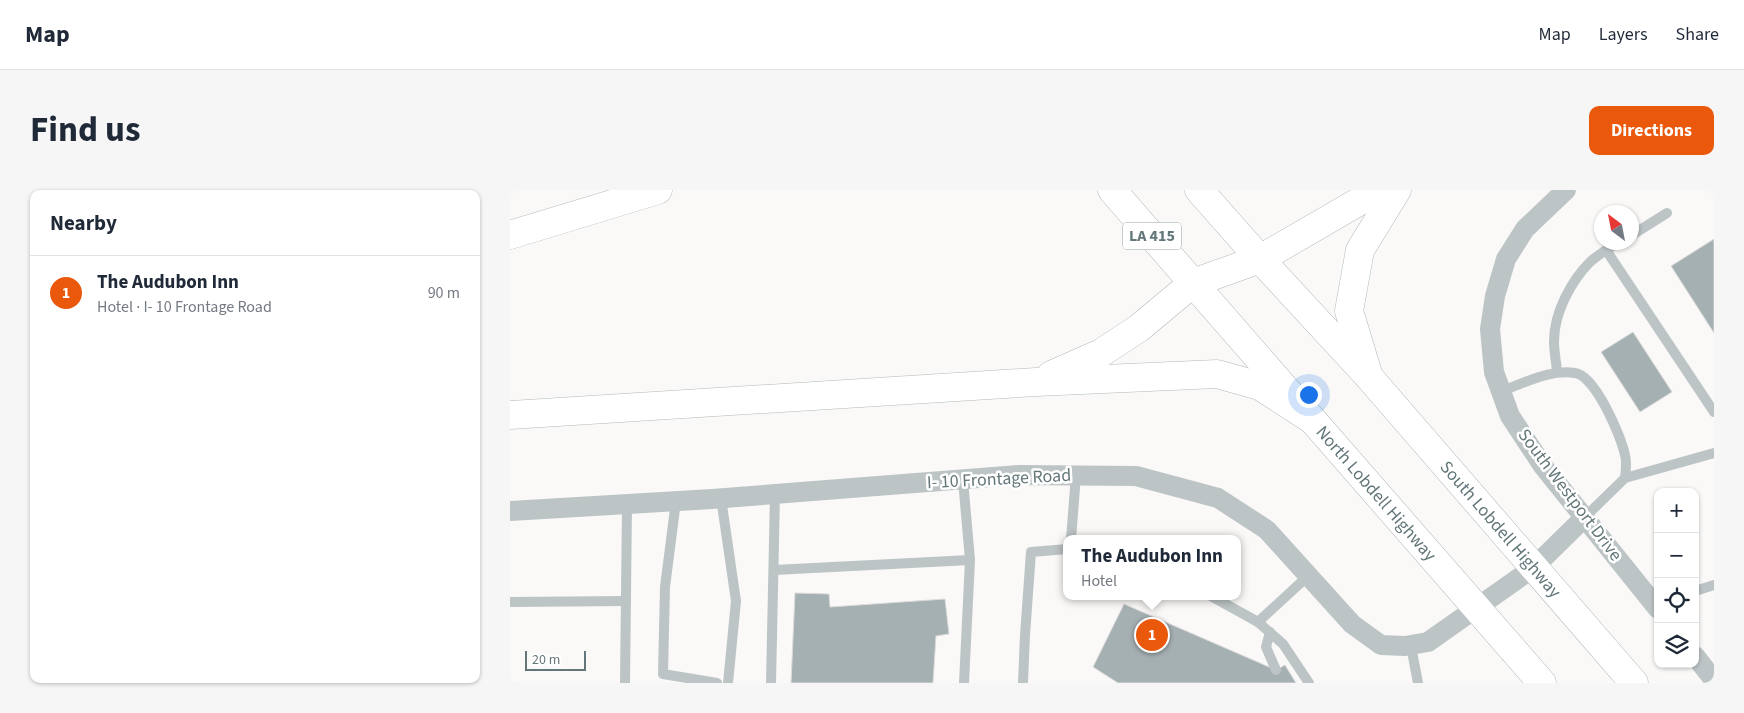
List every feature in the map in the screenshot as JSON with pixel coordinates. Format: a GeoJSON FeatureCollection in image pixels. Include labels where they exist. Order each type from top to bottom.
{"type":"FeatureCollection","features":[{"type":"Feature","properties":{"kind":"main road"},"geometry":{"type":"LineString","coordinates":[[510,235],[658,190]]}},
{"type":"Feature","properties":{"kind":"main road","name":"North Lobdell Highway"},"geometry":{"type":"LineString","coordinates":[[1112,190],[1542,683]]}},
{"type":"Feature","properties":{"kind":"main road"},"geometry":{"type":"LineString","coordinates":[[1199,190],[1260,259]]}},
{"type":"Feature","properties":{"kind":"main road"},"geometry":{"type":"LineString","coordinates":[[1036,382],[1101,353],[1139,328],[1193,283],[1260,259],[1379,190]]}},
{"type":"Feature","properties":{"kind":"main road"},"geometry":{"type":"LineString","coordinates":[[1370,377],[1349,311],[1360,250],[1397,190]]}},
{"type":"Feature","properties":{"kind":"main road","name":"South Lobdell Highway"},"geometry":{"type":"LineString","coordinates":[[1260,259],[1370,377],[1634,683]]}},
{"type":"Feature","properties":{"kind":"main road"},"geometry":{"type":"LineString","coordinates":[[510,415],[1036,382],[1217,374],[1260,386],[1311,419]]}},
{"type":"Feature","properties":{"kind":"street","name":"South Westport Drive"},"geometry":{"type":"LineString","coordinates":[[1566,190],[1524,229],[1506,259],[1494,296],[1490,329],[1494,372],[1510,416],[1543,466],[1654,602]]}},
{"type":"Feature","properties":{"kind":"street","name":"I- 10 Frontage Road"},"geometry":{"type":"LineString","coordinates":[[510,511],[721,498],[1019,475],[1136,476],[1218,498],[1267,530],[1352,624],[1381,645],[1419,644]]}},
{"type":"Feature","properties":{"kind":"street"},"geometry":{"type":"LineString","coordinates":[[1419,644],[1533,568],[1585,517]]}},
{"type":"Feature","properties":{"kind":"street"},"geometry":{"type":"LineString","coordinates":[[1699,661],[1714,680]]}},
{"type":"Feature","properties":{"kind":"lane"},"geometry":{"type":"LineString","coordinates":[[1639,231],[1667,213]]}},
{"type":"Feature","properties":{"kind":"lane"},"geometry":{"type":"LineString","coordinates":[[1557,372],[1554,340],[1556,322],[1562,304],[1573,284],[1590,262],[1606,250],[1714,412]]}},
{"type":"Feature","properties":{"kind":"lane"},"geometry":{"type":"LineString","coordinates":[[1502,392],[1557,372],[1578,373],[1589,382],[1600,396],[1621,441],[1626,457],[1625,478]]}},
{"type":"Feature","properties":{"kind":"lane"},"geometry":{"type":"LineString","coordinates":[[1585,517],[1625,478],[1714,453]]}},
{"type":"Feature","properties":{"kind":"lane"},"geometry":{"type":"LineString","coordinates":[[1071,535],[1076,476]]}},
{"type":"Feature","properties":{"kind":"lane"},"geometry":{"type":"LineString","coordinates":[[963,480],[970,560],[964,683]]}},
{"type":"Feature","properties":{"kind":"lane"},"geometry":{"type":"LineString","coordinates":[[771,683],[775,494]]}},
{"type":"Feature","properties":{"kind":"lane"},"geometry":{"type":"LineString","coordinates":[[721,498],[736,601],[728,683]]}},
{"type":"Feature","properties":{"kind":"lane"},"geometry":{"type":"LineString","coordinates":[[676,501],[665,587],[663,674],[717,683]]}},
{"type":"Feature","properties":{"kind":"lane"},"geometry":{"type":"LineString","coordinates":[[625,683],[627,504]]}},
{"type":"Feature","properties":{"kind":"lane"},"geometry":{"type":"LineString","coordinates":[[1023,683],[1031,552],[1063,549]]}},
{"type":"Feature","properties":{"kind":"lane"},"geometry":{"type":"LineString","coordinates":[[774,570],[970,560]]}},
{"type":"Feature","properties":{"kind":"lane"},"geometry":{"type":"LineString","coordinates":[[1258,622],[1308,576]]}},
{"type":"Feature","properties":{"kind":"lane"},"geometry":{"type":"LineString","coordinates":[[1699,590],[1714,585]]}},
{"type":"Feature","properties":{"kind":"lane"},"geometry":{"type":"LineString","coordinates":[[510,602],[626,600]]}},
{"type":"Feature","properties":{"kind":"lane"},"geometry":{"type":"LineString","coordinates":[[1218,600],[1258,622],[1270,632],[1283,644],[1309,683]]}},
{"type":"Feature","properties":{"kind":"lane"},"geometry":{"type":"LineString","coordinates":[[1270,632],[1266,647],[1276,670]]}},
{"type":"Feature","properties":{"kind":"lane"},"geometry":{"type":"LineString","coordinates":[[1418,683],[1419,644]]}},
{"type":"Feature","properties":{"kind":"building"},"geometry":{"type":"Polygon","coordinates":[[[1714,239],[1714,333],[1671,266],[1714,239]]]}},
{"type":"Feature","properties":{"kind":"building"},"geometry":{"type":"Polygon","coordinates":[[[1633,332],[1672,392],[1640,412],[1601,352],[1633,332]]]}},
{"type":"Feature","properties":{"kind":"building"},"geometry":{"type":"Polygon","coordinates":[[[795,593],[829,594],[830,607],[945,599],[949,634],[936,636],[933,683],[791,683],[795,593]]]}},
{"type":"Feature","properties":{"kind":"building"},"geometry":{"type":"Polygon","coordinates":[[[1124,604],[1276,670],[1285,665],[1296,683],[1118,683],[1093,667],[1124,604]]]}},
{"type":"Feature","properties":{"kind":"place","name":"The Audubon Inn"},"geometry":{"type":"Point","coordinates":[1152,635]}}]}
